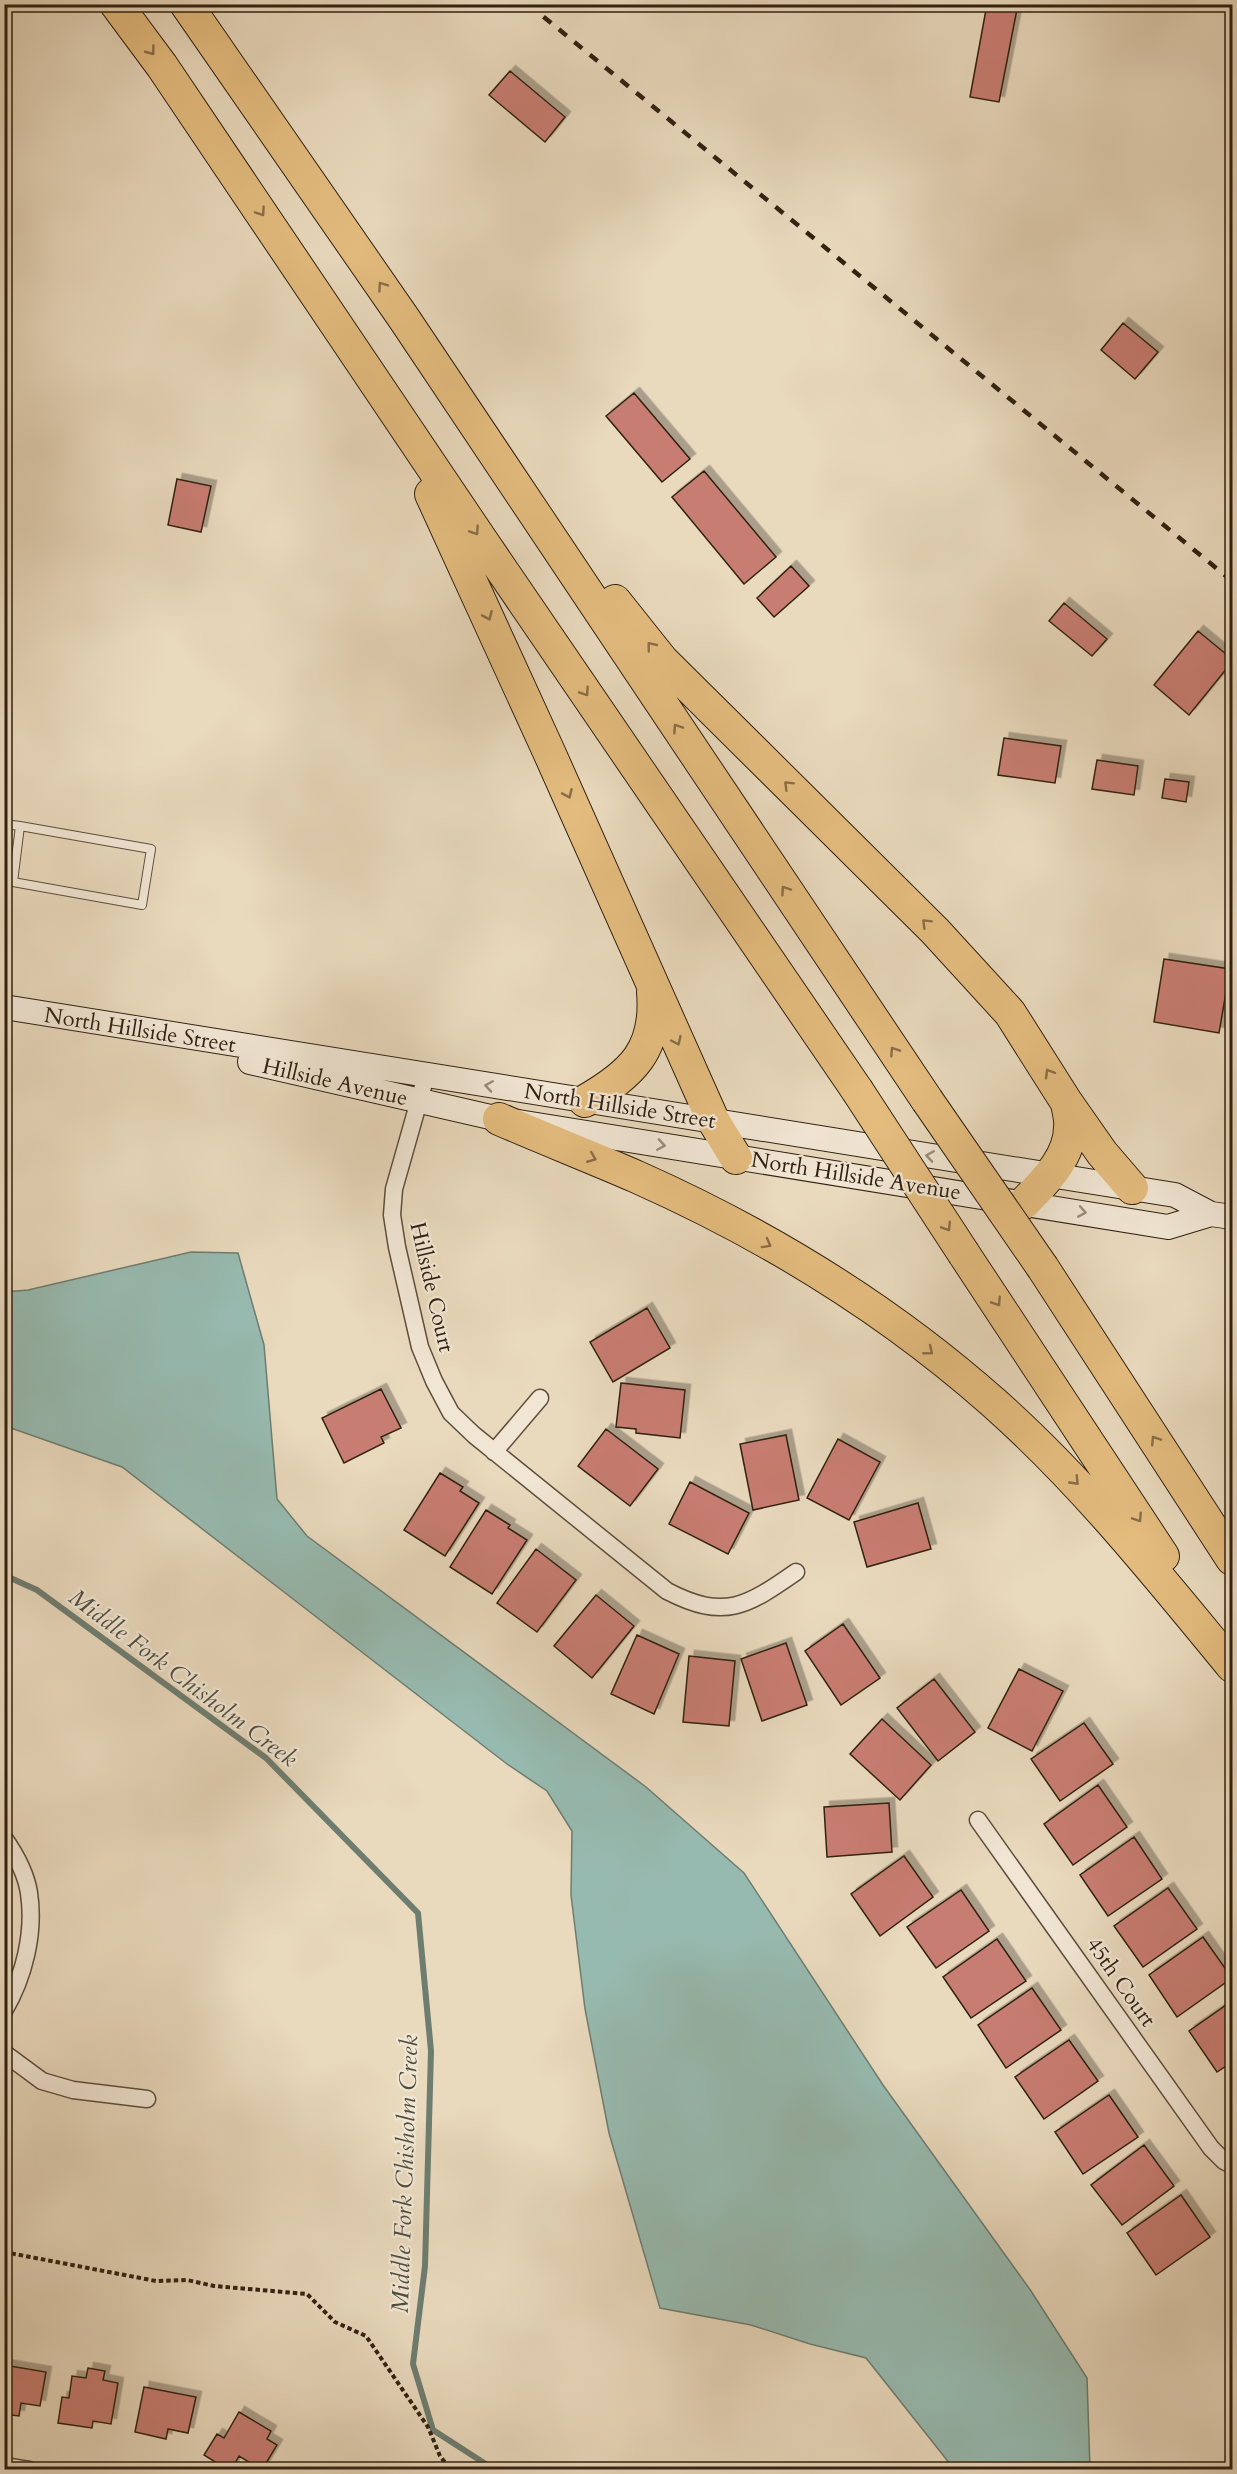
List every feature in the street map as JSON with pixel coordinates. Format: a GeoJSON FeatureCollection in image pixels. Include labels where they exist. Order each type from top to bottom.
{"type":"FeatureCollection","features":[{"type":"Feature","properties":{"kind":"highway"},"geometry":{"type":"LineString","coordinates":[[116,4],[162,66],[857,1090],[1233,1664]]}},
{"type":"Feature","properties":{"kind":"highway"},"geometry":{"type":"LineString","coordinates":[[186,4],[405,320],[927,1100],[1043,1268],[1233,1559]]}},
{"type":"Feature","properties":{"kind":"highway"},"geometry":{"type":"LineString","coordinates":[[405,320],[443,352],[603,585],[662,660],[935,932],[995,996],[1010,1013],[1066,1103],[1102,1153],[1132,1188]]}},
{"type":"Feature","properties":{"kind":"highway"},"geometry":{"type":"LineString","coordinates":[[348,340],[411,454],[454,541],[652,988],[713,1120],[736,1158]]}},
{"type":"Feature","properties":{"kind":"highway"},"geometry":{"type":"LineString","coordinates":[[585,1101],[616,1083],[633,1067],[645,1047],[652,1025],[654,1006],[652,988]]}},
{"type":"Feature","properties":{"kind":"highway"},"geometry":{"type":"LineString","coordinates":[[1024,1203],[1050,1176],[1062,1157],[1071,1127],[1066,1103]]}},
{"type":"Feature","properties":{"kind":"highway"},"geometry":{"type":"LineString","coordinates":[[499,1119],[638,1177],[723,1219],[844,1290],[918,1341],[994,1403],[1077,1483],[1233,1664]]}},
{"type":"Feature","properties":{"kind":"main road","name":"North Hillside Street"},"geometry":{"type":"LineString","coordinates":[[4,1007],[1174,1195],[1222,1215]]}},
{"type":"Feature","properties":{"kind":"main road","name":"Hillside Avenue"},"geometry":{"type":"LineString","coordinates":[[31,1013],[499,1119]]}},
{"type":"Feature","properties":{"kind":"main road","name":"North Hillside Avenue"},"geometry":{"type":"LineString","coordinates":[[499,1119],[1168,1227],[1222,1215]]}},
{"type":"Feature","properties":{"kind":"street","name":"Hillside Court"},"geometry":{"type":"LineString","coordinates":[[426,1076],[394,1189],[392,1215],[420,1347],[451,1413],[494,1452],[667,1591],[688,1602],[710,1607],[730,1607],[746,1603],[762,1596],[796,1572]]}},
{"type":"Feature","properties":{"kind":"street"},"geometry":{"type":"LineString","coordinates":[[494,1452],[540,1398]]}},
{"type":"Feature","properties":{"kind":"street","name":"45th Court"},"geometry":{"type":"LineString","coordinates":[[978,1820],[1210,2148],[1224,2161],[1233,2165]]}},
{"type":"Feature","properties":{"kind":"street"},"geometry":{"type":"LineString","coordinates":[[4,1838],[19,1860],[29,1893],[29,1932],[25,1962],[12,1998],[4,2011]]}},
{"type":"Feature","properties":{"kind":"street"},"geometry":{"type":"LineString","coordinates":[[4,2053],[42,2081],[73,2090],[147,2099]]}},
{"type":"Feature","properties":{"kind":"street"},"geometry":{"type":"LineString","coordinates":[[4,2466],[29,2469]]}},
{"type":"Feature","properties":{"kind":"lane"},"geometry":{"type":"LineString","coordinates":[[4,824],[20,826],[151,849],[142,905],[13,882],[20,826]]}},
{"type":"Feature","properties":{"kind":"path"},"geometry":{"type":"LineString","coordinates":[[4,2252],[156,2281],[187,2280],[214,2286],[307,2294],[335,2322],[366,2336],[428,2427],[440,2456],[451,2469]]}},
{"type":"Feature","properties":{"kind":"water"},"geometry":{"type":"Polygon","coordinates":[[[191,1252],[238,1253],[264,1345],[277,1499],[307,1536],[646,1787],[744,1873],[883,2085],[1031,2291],[1087,2378],[1090,2469],[954,2469],[866,2358],[810,2344],[751,2325],[660,2308],[609,2133],[585,2009],[571,1895],[572,1831],[547,1791],[507,1764],[122,1467],[5,1426],[5,1292],[28,1290],[191,1252]]]}},
{"type":"Feature","properties":{"kind":"building"},"geometry":{"type":"Polygon","coordinates":[[[987,4],[1018,4],[999,102],[970,97],[987,4]]]}},
{"type":"Feature","properties":{"kind":"building"},"geometry":{"type":"Polygon","coordinates":[[[510,71],[565,117],[545,142],[489,95],[510,71]]]}},
{"type":"Feature","properties":{"kind":"building"},"geometry":{"type":"Polygon","coordinates":[[[1123,323],[1158,352],[1135,379],[1101,350],[1123,323]]]}},
{"type":"Feature","properties":{"kind":"building"},"geometry":{"type":"Polygon","coordinates":[[[634,393],[690,459],[662,482],[606,416],[634,393]]]}},
{"type":"Feature","properties":{"kind":"building"},"geometry":{"type":"Polygon","coordinates":[[[704,471],[776,557],[744,584],[672,497],[704,471]]]}},
{"type":"Feature","properties":{"kind":"building"},"geometry":{"type":"Polygon","coordinates":[[[177,479],[211,486],[201,532],[168,525],[177,479]]]}},
{"type":"Feature","properties":{"kind":"building"},"geometry":{"type":"Polygon","coordinates":[[[791,566],[809,586],[774,617],[757,598],[791,566]]]}},
{"type":"Feature","properties":{"kind":"building"},"geometry":{"type":"Polygon","coordinates":[[[1064,603],[1107,639],[1092,656],[1049,621],[1064,603]]]}},
{"type":"Feature","properties":{"kind":"building"},"geometry":{"type":"Polygon","coordinates":[[[1198,631],[1232,659],[1232,662],[1189,715],[1154,685],[1198,631]]]}},
{"type":"Feature","properties":{"kind":"building"},"geometry":{"type":"Polygon","coordinates":[[[1004,738],[1061,746],[1055,783],[998,775],[1004,738]]]}},
{"type":"Feature","properties":{"kind":"building"},"geometry":{"type":"Polygon","coordinates":[[[1097,760],[1138,766],[1134,795],[1092,789],[1097,760]]]}},
{"type":"Feature","properties":{"kind":"building"},"geometry":{"type":"Polygon","coordinates":[[[1165,779],[1189,782],[1186,802],[1162,798],[1165,779]]]}},
{"type":"Feature","properties":{"kind":"building"},"geometry":{"type":"Polygon","coordinates":[[[1164,959],[1230,969],[1219,1033],[1154,1022],[1164,959]]]}},
{"type":"Feature","properties":{"kind":"building"},"geometry":{"type":"Polygon","coordinates":[[[647,1308],[670,1348],[613,1382],[590,1342],[647,1308]]]}},
{"type":"Feature","properties":{"kind":"building"},"geometry":{"type":"Polygon","coordinates":[[[621,1383],[685,1390],[680,1438],[636,1433],[636,1429],[616,1427],[621,1383]]]}},
{"type":"Feature","properties":{"kind":"building"},"geometry":{"type":"Polygon","coordinates":[[[381,1389],[401,1428],[381,1437],[384,1443],[344,1463],[322,1418],[381,1389]]]}},
{"type":"Feature","properties":{"kind":"building"},"geometry":{"type":"Polygon","coordinates":[[[606,1429],[658,1469],[630,1506],[578,1466],[606,1429]]]}},
{"type":"Feature","properties":{"kind":"building"},"geometry":{"type":"Polygon","coordinates":[[[786,1435],[799,1500],[753,1510],[740,1444],[786,1435]]]}},
{"type":"Feature","properties":{"kind":"building"},"geometry":{"type":"Polygon","coordinates":[[[838,1439],[880,1462],[849,1520],[807,1498],[838,1439]]]}},
{"type":"Feature","properties":{"kind":"building"},"geometry":{"type":"Polygon","coordinates":[[[440,1473],[463,1487],[460,1491],[479,1503],[445,1556],[404,1530],[440,1473]]]}},
{"type":"Feature","properties":{"kind":"building"},"geometry":{"type":"Polygon","coordinates":[[[690,1482],[749,1513],[728,1554],[669,1524],[690,1482]]]}},
{"type":"Feature","properties":{"kind":"building"},"geometry":{"type":"Polygon","coordinates":[[[918,1503],[931,1549],[867,1567],[854,1522],[918,1503]]]}},
{"type":"Feature","properties":{"kind":"building"},"geometry":{"type":"Polygon","coordinates":[[[486,1510],[510,1525],[508,1528],[527,1540],[492,1594],[450,1567],[486,1510]]]}},
{"type":"Feature","properties":{"kind":"building"},"geometry":{"type":"Polygon","coordinates":[[[536,1549],[576,1580],[537,1632],[497,1603],[536,1549]]]}},
{"type":"Feature","properties":{"kind":"building"},"geometry":{"type":"Polygon","coordinates":[[[596,1595],[634,1626],[592,1678],[554,1646],[596,1595]]]}},
{"type":"Feature","properties":{"kind":"building"},"geometry":{"type":"Polygon","coordinates":[[[843,1624],[880,1678],[841,1705],[805,1651],[843,1624]]]}},
{"type":"Feature","properties":{"kind":"building"},"geometry":{"type":"Polygon","coordinates":[[[637,1635],[679,1654],[654,1714],[611,1694],[637,1635]]]}},
{"type":"Feature","properties":{"kind":"building"},"geometry":{"type":"Polygon","coordinates":[[[786,1643],[807,1705],[762,1721],[741,1659],[786,1643]]]}},
{"type":"Feature","properties":{"kind":"building"},"geometry":{"type":"Polygon","coordinates":[[[689,1656],[735,1661],[729,1726],[683,1722],[689,1656]]]}},
{"type":"Feature","properties":{"kind":"building"},"geometry":{"type":"Polygon","coordinates":[[[1019,1669],[1063,1691],[1032,1751],[988,1728],[1019,1669]]]}},
{"type":"Feature","properties":{"kind":"building"},"geometry":{"type":"Polygon","coordinates":[[[934,1679],[975,1732],[938,1761],[897,1708],[934,1679]]]}},
{"type":"Feature","properties":{"kind":"building"},"geometry":{"type":"Polygon","coordinates":[[[882,1719],[931,1765],[900,1800],[850,1754],[882,1719]]]}},
{"type":"Feature","properties":{"kind":"building"},"geometry":{"type":"Polygon","coordinates":[[[1084,1723],[1113,1764],[1060,1801],[1031,1759],[1084,1723]]]}},
{"type":"Feature","properties":{"kind":"building"},"geometry":{"type":"Polygon","coordinates":[[[1098,1785],[1127,1827],[1073,1865],[1044,1824],[1098,1785]]]}},
{"type":"Feature","properties":{"kind":"building"},"geometry":{"type":"Polygon","coordinates":[[[889,1803],[892,1852],[827,1857],[824,1807],[889,1803]]]}},
{"type":"Feature","properties":{"kind":"building"},"geometry":{"type":"Polygon","coordinates":[[[1134,1837],[1162,1879],[1108,1916],[1080,1875],[1134,1837]]]}},
{"type":"Feature","properties":{"kind":"building"},"geometry":{"type":"Polygon","coordinates":[[[904,1856],[933,1897],[880,1936],[851,1894],[904,1856]]]}},
{"type":"Feature","properties":{"kind":"building"},"geometry":{"type":"Polygon","coordinates":[[[1168,1888],[1197,1929],[1143,1967],[1114,1926],[1168,1888]]]}},
{"type":"Feature","properties":{"kind":"building"},"geometry":{"type":"Polygon","coordinates":[[[961,1890],[989,1931],[936,1968],[907,1927],[961,1890]]]}},
{"type":"Feature","properties":{"kind":"building"},"geometry":{"type":"Polygon","coordinates":[[[1203,1937],[1232,1978],[1177,2017],[1149,1975],[1203,1937]]]}},
{"type":"Feature","properties":{"kind":"building"},"geometry":{"type":"Polygon","coordinates":[[[997,1939],[1026,1981],[971,2018],[943,1977],[997,1939]]]}},
{"type":"Feature","properties":{"kind":"building"},"geometry":{"type":"Polygon","coordinates":[[[1032,1988],[1061,2030],[1006,2068],[978,2025],[1032,1988]]]}},
{"type":"Feature","properties":{"kind":"building"},"geometry":{"type":"Polygon","coordinates":[[[1232,2001],[1232,2062],[1217,2072],[1189,2031],[1232,2001]]]}},
{"type":"Feature","properties":{"kind":"building"},"geometry":{"type":"Polygon","coordinates":[[[1069,2040],[1098,2081],[1044,2119],[1015,2077],[1069,2040]]]}},
{"type":"Feature","properties":{"kind":"building"},"geometry":{"type":"Polygon","coordinates":[[[1109,2095],[1138,2137],[1083,2174],[1055,2132],[1109,2095]]]}},
{"type":"Feature","properties":{"kind":"building"},"geometry":{"type":"Polygon","coordinates":[[[1144,2145],[1174,2186],[1122,2225],[1091,2185],[1144,2145]]]}},
{"type":"Feature","properties":{"kind":"building"},"geometry":{"type":"Polygon","coordinates":[[[1181,2195],[1210,2237],[1156,2275],[1127,2233],[1181,2195]]]}},
{"type":"Feature","properties":{"kind":"building"},"geometry":{"type":"Polygon","coordinates":[[[4,2365],[46,2372],[40,2406],[21,2403],[19,2416],[4,2414],[4,2365]]]}},
{"type":"Feature","properties":{"kind":"building"},"geometry":{"type":"Polygon","coordinates":[[[88,2368],[105,2371],[103,2380],[118,2383],[111,2424],[93,2421],[92,2428],[58,2423],[62,2397],[69,2398],[72,2376],[86,2378],[88,2368]]]}},
{"type":"Feature","properties":{"kind":"building"},"geometry":{"type":"Polygon","coordinates":[[[144,2387],[196,2397],[188,2433],[168,2429],[166,2439],[135,2432],[144,2387]]]}},
{"type":"Feature","properties":{"kind":"building"},"geometry":{"type":"Polygon","coordinates":[[[239,2412],[271,2431],[267,2439],[277,2445],[262,2470],[239,2456],[231,2470],[228,2470],[204,2455],[217,2434],[224,2438],[239,2412]]]}},
{"type":"Feature","properties":{"kind":"waterway","name":"Middle Fork Chisholm Creek"},"geometry":{"type":"LineString","coordinates":[[4,1575],[37,1590],[266,1758],[418,1913],[431,2051],[425,2266],[413,2364],[433,2430],[495,2470]]}},
{"type":"Feature","properties":{"kind":"railway"},"geometry":{"type":"LineString","coordinates":[[528,4],[1232,581]]}}]}
